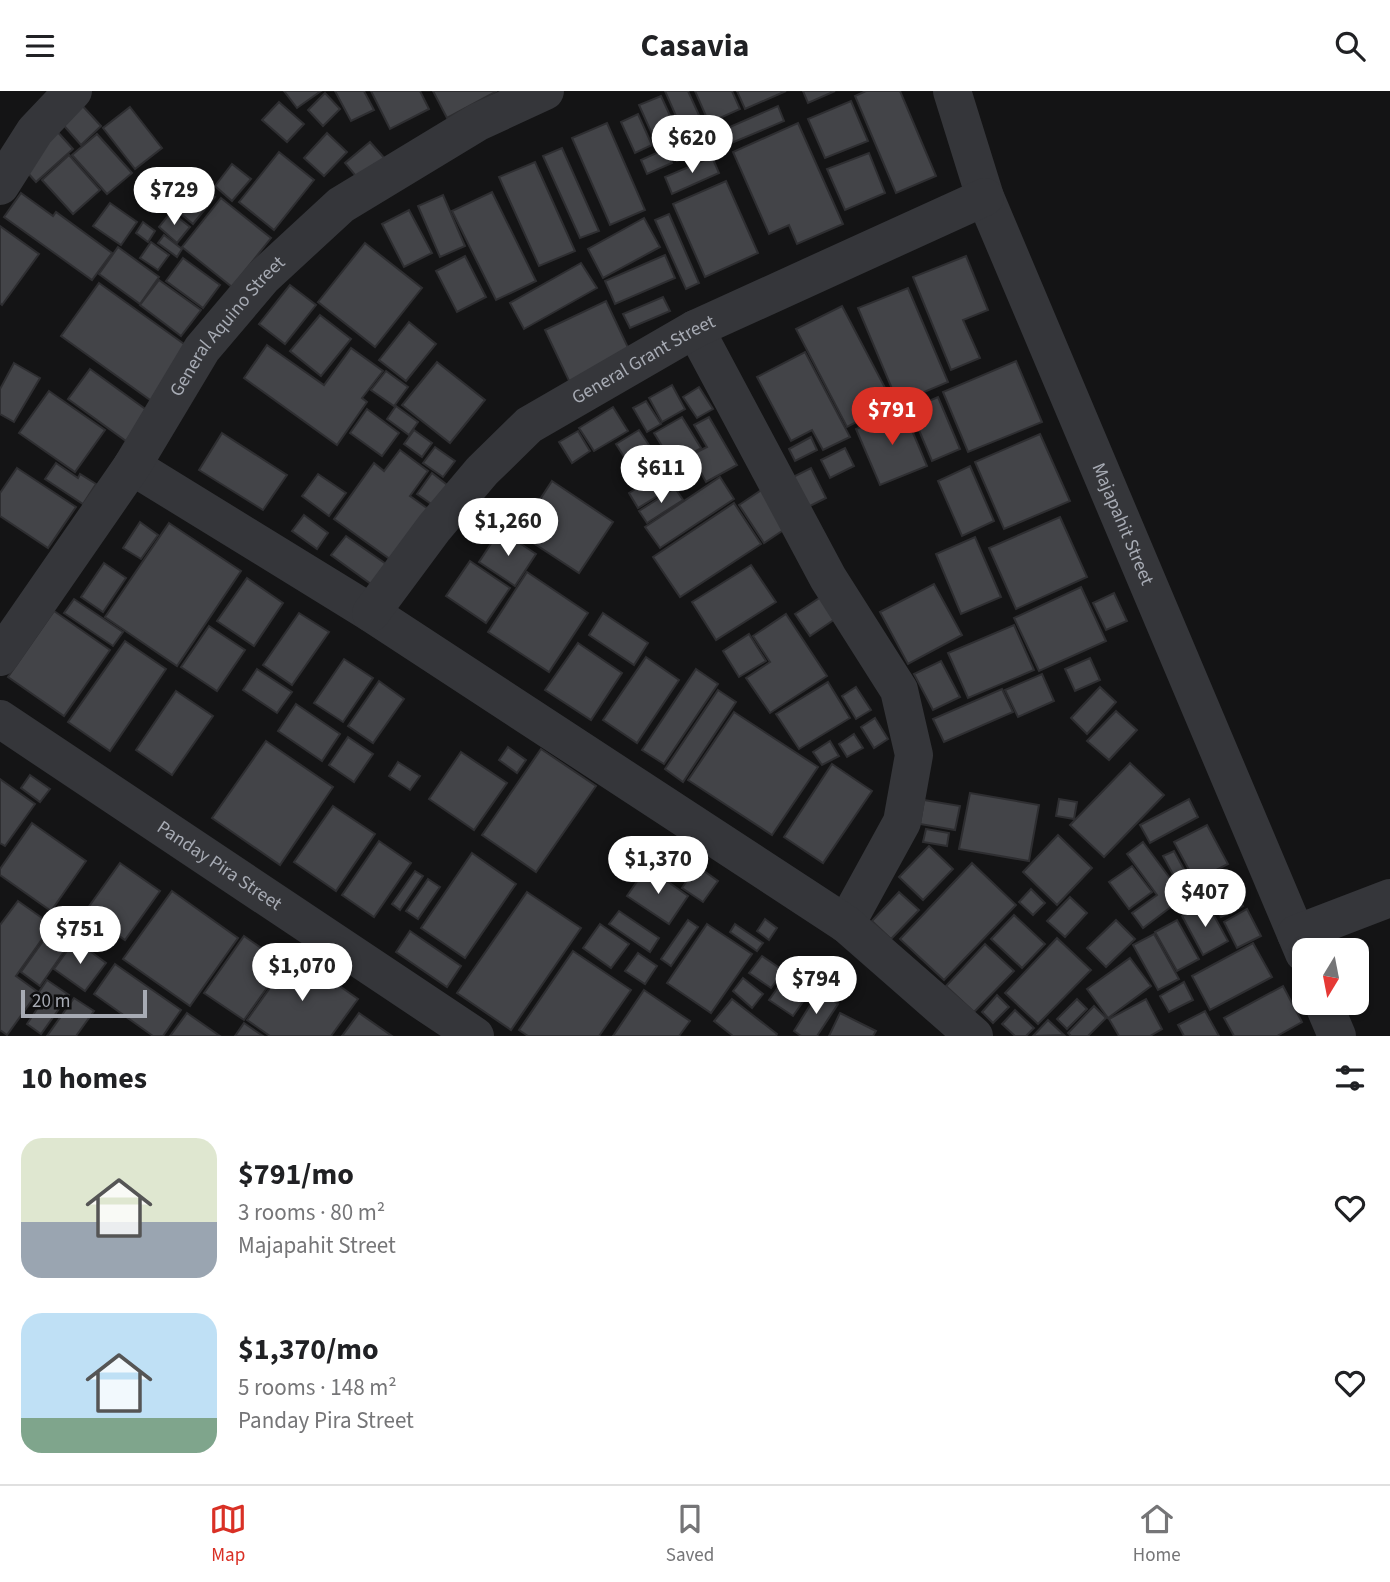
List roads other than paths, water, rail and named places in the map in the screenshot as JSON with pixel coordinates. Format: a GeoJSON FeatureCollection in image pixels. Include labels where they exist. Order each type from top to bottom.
{"type":"FeatureCollection","features":[{"type":"Feature","properties":{"kind":"street"},"geometry":{"type":"LineString","coordinates":[[0,186],[35,131],[73,91]]}},
{"type":"Feature","properties":{"kind":"street","name":"General Aquino Street"},"geometry":{"type":"LineString","coordinates":[[0,657],[132,466],[202,349],[263,277],[341,205],[478,122],[545,91]]}},
{"type":"Feature","properties":{"kind":"street","name":"Majapahit Street"},"geometry":{"type":"LineString","coordinates":[[952,91],[985,197],[1297,938]]}},
{"type":"Feature","properties":{"kind":"street","name":"General Grant Street"},"geometry":{"type":"LineString","coordinates":[[371,613],[474,480],[529,425],[695,329],[985,197]]}},
{"type":"Feature","properties":{"kind":"street"},"geometry":{"type":"LineString","coordinates":[[695,329],[828,578],[899,690],[914,755],[902,822],[846,924]]}},
{"type":"Feature","properties":{"kind":"street"},"geometry":{"type":"LineString","coordinates":[[132,466],[371,613],[846,924],[974,1036]]}},
{"type":"Feature","properties":{"kind":"street","name":"Panday Pira Street"},"geometry":{"type":"LineString","coordinates":[[0,719],[475,1036]]}},
{"type":"Feature","properties":{"kind":"street"},"geometry":{"type":"LineString","coordinates":[[1312,938],[1390,898]]}}]}
